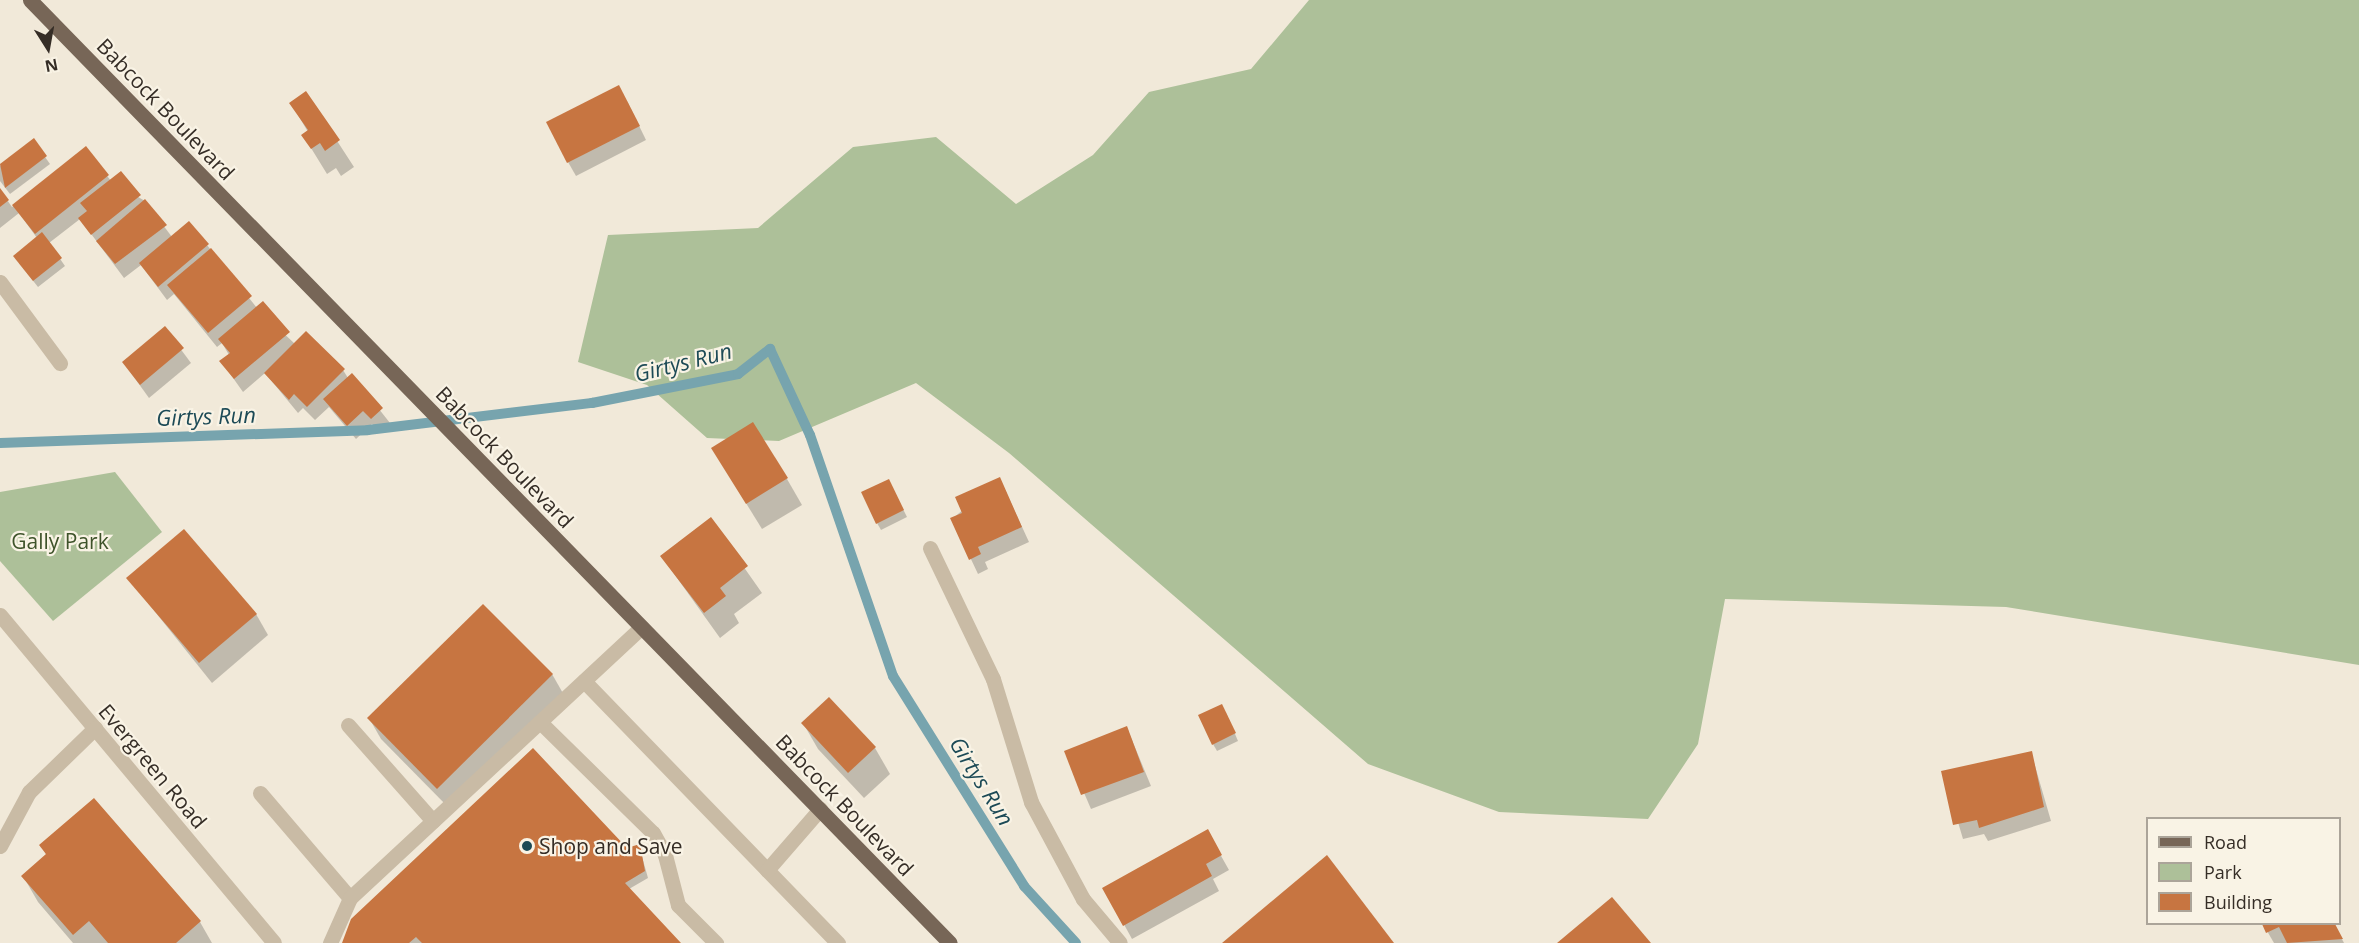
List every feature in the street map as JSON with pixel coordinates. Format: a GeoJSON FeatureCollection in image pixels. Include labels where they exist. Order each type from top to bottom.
{"type":"FeatureCollection","features":[{"type":"Feature","properties":{"kind":"main road","name":"Babcock Boulevard"},"geometry":{"type":"LineString","coordinates":[[30,0],[950,943]]}},
{"type":"Feature","properties":{"kind":"street"},"geometry":{"type":"LineString","coordinates":[[0,282],[60,363]]}},
{"type":"Feature","properties":{"kind":"street"},"geometry":{"type":"LineString","coordinates":[[930,548],[993,679],[1031,802],[1083,899],[1120,943]]}},
{"type":"Feature","properties":{"kind":"street","name":"Evergreen Road"},"geometry":{"type":"LineString","coordinates":[[0,615],[274,943]]}},
{"type":"Feature","properties":{"kind":"street"},"geometry":{"type":"LineString","coordinates":[[330,943],[350,898],[642,627]]}},
{"type":"Feature","properties":{"kind":"street"},"geometry":{"type":"LineString","coordinates":[[584,681],[838,943]]}},
{"type":"Feature","properties":{"kind":"street"},"geometry":{"type":"LineString","coordinates":[[540,722],[653,834],[678,905],[716,943]]}},
{"type":"Feature","properties":{"kind":"street"},"geometry":{"type":"LineString","coordinates":[[348,725],[433,821]]}},
{"type":"Feature","properties":{"kind":"street"},"geometry":{"type":"LineString","coordinates":[[0,846],[29,792],[95,728]]}},
{"type":"Feature","properties":{"kind":"street"},"geometry":{"type":"LineString","coordinates":[[260,793],[350,898]]}},
{"type":"Feature","properties":{"kind":"street"},"geometry":{"type":"LineString","coordinates":[[766,870],[820,809]]}},
{"type":"Feature","properties":{"kind":"green space"},"geometry":{"type":"Polygon","coordinates":[[[1309,0],[2359,0],[2359,665],[2006,607],[1725,599],[1698,744],[1648,819],[1499,812],[1368,764],[1009,453],[916,383],[779,441],[707,438],[647,385],[578,362],[608,235],[758,228],[853,147],[936,137],[1016,204],[1093,155],[1149,92],[1251,69],[1309,0]]]}},
{"type":"Feature","properties":{"kind":"green space","name":"Gally Park"},"geometry":{"type":"Polygon","coordinates":[[[115,472],[162,532],[53,621],[0,561],[0,492],[115,472]]]}},
{"type":"Feature","properties":{"kind":"building"},"geometry":{"type":"Polygon","coordinates":[[[619,85],[640,126],[567,163],[546,122],[619,85]]]}},
{"type":"Feature","properties":{"kind":"building"},"geometry":{"type":"Polygon","coordinates":[[[306,91],[340,140],[325,151],[320,143],[311,149],[301,135],[308,130],[289,103],[306,91]]]}},
{"type":"Feature","properties":{"kind":"building"},"geometry":{"type":"Polygon","coordinates":[[[34,138],[47,156],[5,188],[0,164],[34,138]]]}},
{"type":"Feature","properties":{"kind":"building"},"geometry":{"type":"Polygon","coordinates":[[[86,146],[109,175],[35,234],[12,205],[86,146]]]}},
{"type":"Feature","properties":{"kind":"building"},"geometry":{"type":"Polygon","coordinates":[[[121,171],[141,195],[91,235],[78,218],[87,211],[80,203],[121,171]]]}},
{"type":"Feature","properties":{"kind":"building"},"geometry":{"type":"Polygon","coordinates":[[[0,188],[9,200],[0,207],[0,188]]]}},
{"type":"Feature","properties":{"kind":"building"},"geometry":{"type":"Polygon","coordinates":[[[145,199],[167,225],[115,264],[96,241],[145,199]]]}},
{"type":"Feature","properties":{"kind":"building"},"geometry":{"type":"Polygon","coordinates":[[[189,221],[209,244],[158,287],[139,263],[189,221]]]}},
{"type":"Feature","properties":{"kind":"building"},"geometry":{"type":"Polygon","coordinates":[[[42,232],[62,258],[33,281],[13,256],[42,232]]]}},
{"type":"Feature","properties":{"kind":"building"},"geometry":{"type":"Polygon","coordinates":[[[211,248],[252,296],[208,333],[167,285],[211,248]]]}},
{"type":"Feature","properties":{"kind":"building"},"geometry":{"type":"Polygon","coordinates":[[[263,301],[290,332],[234,379],[219,361],[230,353],[218,339],[263,301]]]}},
{"type":"Feature","properties":{"kind":"building"},"geometry":{"type":"Polygon","coordinates":[[[165,326],[184,348],[140,385],[122,362],[165,326]]]}},
{"type":"Feature","properties":{"kind":"building"},"geometry":{"type":"Polygon","coordinates":[[[306,331],[345,369],[307,407],[294,394],[289,400],[264,373],[306,331]]]}},
{"type":"Feature","properties":{"kind":"building"},"geometry":{"type":"Polygon","coordinates":[[[352,373],[383,408],[371,419],[363,411],[347,426],[323,399],[352,373]]]}},
{"type":"Feature","properties":{"kind":"building"},"geometry":{"type":"Polygon","coordinates":[[[753,422],[788,478],[746,504],[711,448],[753,422]]]}},
{"type":"Feature","properties":{"kind":"building"},"geometry":{"type":"Polygon","coordinates":[[[1000,477],[1022,527],[978,547],[981,554],[969,560],[950,518],[962,513],[955,497],[1000,477]]]}},
{"type":"Feature","properties":{"kind":"building"},"geometry":{"type":"Polygon","coordinates":[[[889,479],[904,510],[876,524],[861,492],[889,479]]]}},
{"type":"Feature","properties":{"kind":"building"},"geometry":{"type":"Polygon","coordinates":[[[711,517],[748,566],[720,588],[726,596],[704,613],[660,556],[711,517]]]}},
{"type":"Feature","properties":{"kind":"building"},"geometry":{"type":"Polygon","coordinates":[[[184,529],[257,614],[199,663],[126,578],[184,529]]]}},
{"type":"Feature","properties":{"kind":"building"},"geometry":{"type":"Polygon","coordinates":[[[483,604],[553,674],[437,789],[367,718],[483,604]]]}},
{"type":"Feature","properties":{"kind":"building"},"geometry":{"type":"Polygon","coordinates":[[[829,697],[876,747],[848,773],[801,723],[829,697]]]}},
{"type":"Feature","properties":{"kind":"building"},"geometry":{"type":"Polygon","coordinates":[[[1222,704],[1236,733],[1212,745],[1198,715],[1222,704]]]}},
{"type":"Feature","properties":{"kind":"building"},"geometry":{"type":"Polygon","coordinates":[[[1127,726],[1144,772],[1081,795],[1064,751],[1127,726]]]}},
{"type":"Feature","properties":{"kind":"building","name":"Shop and Save"},"geometry":{"type":"Polygon","coordinates":[[[533,748],[627,848],[640,844],[645,871],[625,883],[681,943],[422,943],[416,937],[409,943],[342,943],[351,919],[533,748]]]}},
{"type":"Feature","properties":{"kind":"building"},"geometry":{"type":"Polygon","coordinates":[[[2032,751],[2044,807],[1979,828],[1977,820],[1953,825],[1941,771],[2032,751]]]}},
{"type":"Feature","properties":{"kind":"building"},"geometry":{"type":"Polygon","coordinates":[[[94,798],[201,921],[176,943],[108,943],[89,921],[73,935],[21,876],[46,854],[39,845],[94,798]]]}},
{"type":"Feature","properties":{"kind":"building"},"geometry":{"type":"Polygon","coordinates":[[[1208,829],[1222,855],[1206,864],[1212,876],[1123,926],[1102,888],[1208,829]]]}},
{"type":"Feature","properties":{"kind":"building"},"geometry":{"type":"Polygon","coordinates":[[[1327,855],[1394,943],[1222,943],[1327,855]]]}},
{"type":"Feature","properties":{"kind":"building"},"geometry":{"type":"Polygon","coordinates":[[[1612,897],[1651,943],[1557,943],[1612,897]]]}},
{"type":"Feature","properties":{"kind":"building"},"geometry":{"type":"Polygon","coordinates":[[[2262,925],[2336,925],[2343,939],[2287,943],[2279,927],[2266,933],[2262,925]]]}},
{"type":"Feature","properties":{"kind":"waterway","name":"Girtys Run"},"geometry":{"type":"LineString","coordinates":[[0,443],[368,430],[592,403],[738,374],[770,349],[810,435],[893,676],[1024,886],[1076,943]]}},
{"type":"Feature","properties":{"kind":"place","name":"Shop and Save"},"geometry":{"type":"Point","coordinates":[527,846]}}]}
